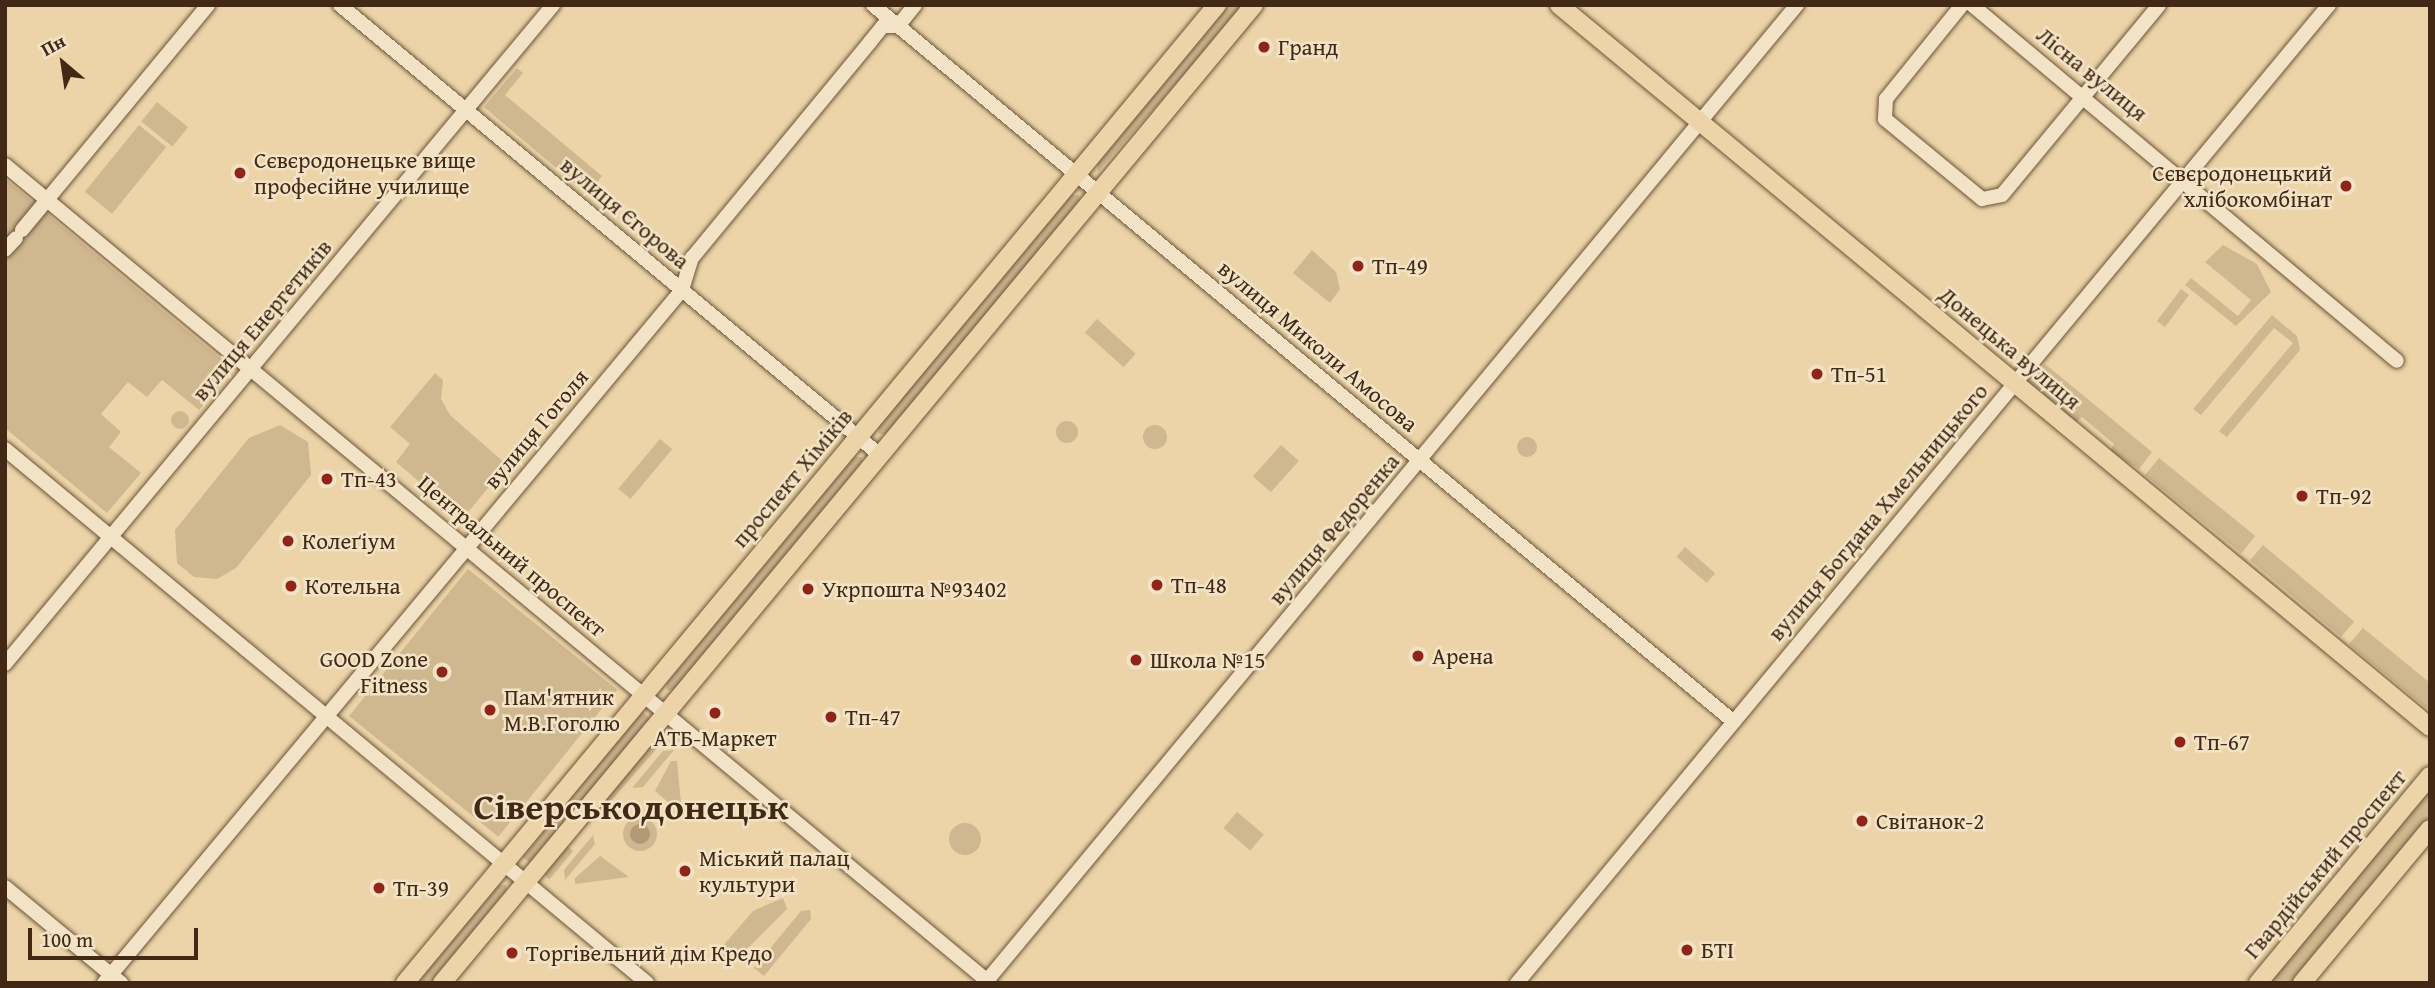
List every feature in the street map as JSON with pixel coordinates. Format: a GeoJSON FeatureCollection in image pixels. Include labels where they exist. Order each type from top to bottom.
{"type":"FeatureCollection","features":[{"type":"Feature","properties":{"kind":"main road","name":"проспект Хіміків"},"geometry":{"type":"LineString","coordinates":[[405,983],[1217,5]]}},
{"type":"Feature","properties":{"kind":"main road"},"geometry":{"type":"LineString","coordinates":[[442,983],[1254,5]]}},
{"type":"Feature","properties":{"kind":"main road","name":"Донецька вулиця"},"geometry":{"type":"LineString","coordinates":[[1559,5],[2430,727]]}},
{"type":"Feature","properties":{"kind":"main road","name":"Гвардійський проспект"},"geometry":{"type":"LineString","coordinates":[[2258,983],[2430,776]]}},
{"type":"Feature","properties":{"kind":"main road"},"geometry":{"type":"LineString","coordinates":[[2302,983],[2430,829]]}},
{"type":"Feature","properties":{"kind":"street"},"geometry":{"type":"LineString","coordinates":[[5,250],[208,5]]}},
{"type":"Feature","properties":{"kind":"street","name":"вулиця Єгорова"},"geometry":{"type":"LineString","coordinates":[[340,5],[880,455]]}},
{"type":"Feature","properties":{"kind":"street","name":"вулиця Енергетиків"},"geometry":{"type":"LineString","coordinates":[[5,664],[553,5]]}},
{"type":"Feature","properties":{"kind":"street","name":"вулиця Миколи Амосова"},"geometry":{"type":"LineString","coordinates":[[873,5],[1734,722]]}},
{"type":"Feature","properties":{"kind":"street","name":"вулиця Гоголя"},"geometry":{"type":"LineString","coordinates":[[112,980],[325,716],[682,290],[692,258],[883,26],[898,26],[915,5]]}},
{"type":"Feature","properties":{"kind":"street","name":"вулиця Федоренка"},"geometry":{"type":"LineString","coordinates":[[987,982],[1797,5]]}},
{"type":"Feature","properties":{"kind":"street"},"geometry":{"type":"LineString","coordinates":[[1962,5],[1886,99],[1885,119],[1982,199],[2002,195],[2159,5]]}},
{"type":"Feature","properties":{"kind":"street","name":"Лісна вулиця"},"geometry":{"type":"LineString","coordinates":[[1972,5],[2183,179],[2396,362]]}},
{"type":"Feature","properties":{"kind":"street","name":"вулиця Богдана Хмельницького"},"geometry":{"type":"LineString","coordinates":[[1517,983],[2329,5]]}},
{"type":"Feature","properties":{"kind":"street","name":"Центральний проспект"},"geometry":{"type":"LineString","coordinates":[[5,165],[987,982]]}},
{"type":"Feature","properties":{"kind":"street"},"geometry":{"type":"LineString","coordinates":[[5,449],[646,983]]}},
{"type":"Feature","properties":{"kind":"street"},"geometry":{"type":"LineString","coordinates":[[5,887],[112,980]]}},
{"type":"Feature","properties":{"kind":"shaded area"},"geometry":{"type":"Polygon","coordinates":[[[1229,5],[1246,5],[1098,172],[1097,163],[1229,5]]]}},
{"type":"Feature","properties":{"kind":"shaded area"},"geometry":{"type":"Polygon","coordinates":[[[517,68],[523,73],[505,95],[602,176],[587,194],[484,107],[517,68]]]}},
{"type":"Feature","properties":{"kind":"shaded area"},"geometry":{"type":"Polygon","coordinates":[[[157,102],[188,127],[172,147],[141,121],[157,102]]]}},
{"type":"Feature","properties":{"kind":"shaded area"},"geometry":{"type":"Polygon","coordinates":[[[139,125],[166,147],[112,214],[85,192],[139,125]]]}},
{"type":"Feature","properties":{"kind":"shaded area"},"geometry":{"type":"Polygon","coordinates":[[[5,179],[233,369],[199,410],[162,380],[147,397],[128,382],[101,414],[121,432],[109,447],[141,473],[107,513],[5,428],[5,179]]]}},
{"type":"Feature","properties":{"kind":"shaded area"},"geometry":{"type":"Polygon","coordinates":[[[1070,195],[1079,195],[1080,203],[888,434],[879,434],[878,425],[1070,195]]]}},
{"type":"Feature","properties":{"kind":"shaded area"},"geometry":{"type":"Polygon","coordinates":[[[2223,245],[2257,264],[2271,292],[2236,326],[2185,285],[2191,278],[2238,316],[2251,300],[2205,262],[2223,245]]]}},
{"type":"Feature","properties":{"kind":"shaded area"},"geometry":{"type":"Polygon","coordinates":[[[1312,250],[1336,272],[1340,289],[1330,303],[1293,273],[1312,250]]]}},
{"type":"Feature","properties":{"kind":"shaded area"},"geometry":{"type":"Polygon","coordinates":[[[2181,289],[2189,295],[2165,327],[2157,321],[2181,289]]]}},
{"type":"Feature","properties":{"kind":"shaded area"},"geometry":{"type":"Polygon","coordinates":[[[2272,315],[2297,336],[2300,350],[2227,437],[2219,431],[2293,343],[2274,328],[2201,415],[2193,409],[2272,315]]]}},
{"type":"Feature","properties":{"kind":"shaded area"},"geometry":{"type":"Polygon","coordinates":[[[1097,319],[1136,354],[1124,367],[1085,332],[1097,319]]]}},
{"type":"Feature","properties":{"kind":"shaded area"},"geometry":{"type":"Polygon","coordinates":[[[2045,364],[2152,452],[2139,469],[2110,451],[2114,444],[2082,417],[2076,422],[2029,383],[2045,364]]]}},
{"type":"Feature","properties":{"kind":"shaded area"},"geometry":{"type":"Polygon","coordinates":[[[435,373],[443,380],[441,399],[450,415],[507,465],[469,511],[451,509],[396,462],[410,444],[390,427],[435,373]]]}},
{"type":"Feature","properties":{"kind":"shaded area"},"geometry":{"type":"Polygon","coordinates":[[[180,411],[186,414],[189,420],[186,426],[180,429],[174,426],[171,420],[174,414],[180,411]]]}},
{"type":"Feature","properties":{"kind":"shaded area"},"geometry":{"type":"Polygon","coordinates":[[[1067,421],[1075,424],[1078,432],[1075,440],[1067,443],[1059,440],[1056,432],[1059,424],[1067,421]]]}},
{"type":"Feature","properties":{"kind":"shaded area"},"geometry":{"type":"Polygon","coordinates":[[[280,425],[308,442],[311,475],[236,568],[217,579],[194,577],[177,563],[175,530],[249,438],[280,425]]]}},
{"type":"Feature","properties":{"kind":"shaded area"},"geometry":{"type":"Polygon","coordinates":[[[1155,425],[1164,428],[1167,437],[1164,446],[1155,449],[1146,446],[1143,437],[1146,428],[1155,425]]]}},
{"type":"Feature","properties":{"kind":"shaded area"},"geometry":{"type":"Polygon","coordinates":[[[1523,437],[1531,437],[1537,447],[1531,457],[1523,457],[1517,451],[1517,443],[1523,437]]]}},
{"type":"Feature","properties":{"kind":"shaded area"},"geometry":{"type":"Polygon","coordinates":[[[660,439],[672,449],[630,499],[618,489],[660,439]]]}},
{"type":"Feature","properties":{"kind":"shaded area"},"geometry":{"type":"Polygon","coordinates":[[[1281,445],[1299,461],[1271,492],[1253,476],[1281,445]]]}},
{"type":"Feature","properties":{"kind":"shaded area"},"geometry":{"type":"Polygon","coordinates":[[[853,457],[862,457],[863,465],[676,690],[667,690],[666,681],[853,457]]]}},
{"type":"Feature","properties":{"kind":"shaded area"},"geometry":{"type":"Polygon","coordinates":[[[2159,458],[2255,536],[2242,553],[2145,475],[2159,458]]]}},
{"type":"Feature","properties":{"kind":"shaded area"},"geometry":{"type":"Polygon","coordinates":[[[2263,545],[2354,621],[2341,637],[2250,560],[2263,545]]]}},
{"type":"Feature","properties":{"kind":"shaded area"},"geometry":{"type":"Polygon","coordinates":[[[1685,547],[1715,573],[1707,583],[1676,557],[1685,547]]]}},
{"type":"Feature","properties":{"kind":"shaded area"},"geometry":{"type":"Polygon","coordinates":[[[468,569],[617,690],[498,837],[349,716],[468,569]]]}},
{"type":"Feature","properties":{"kind":"shaded area"},"geometry":{"type":"Polygon","coordinates":[[[2363,628],[2430,683],[2430,711],[2349,644],[2363,628]]]}},
{"type":"Feature","properties":{"kind":"shaded area"},"geometry":{"type":"Polygon","coordinates":[[[641,711],[651,719],[533,865],[523,857],[641,711]]]}},
{"type":"Feature","properties":{"kind":"shaded area"},"geometry":{"type":"Polygon","coordinates":[[[661,730],[668,736],[603,810],[597,804],[661,730]]]}},
{"type":"Feature","properties":{"kind":"shaded area"},"geometry":{"type":"Polygon","coordinates":[[[674,750],[643,787],[632,788],[663,751],[674,750]]]}},
{"type":"Feature","properties":{"kind":"shaded area"},"geometry":{"type":"Polygon","coordinates":[[[671,761],[677,761],[682,814],[655,791],[671,761]]]}},
{"type":"Feature","properties":{"kind":"shaded area"},"geometry":{"type":"Polygon","coordinates":[[[2430,785],[2430,816],[2292,983],[2266,983],[2430,785]]]}},
{"type":"Feature","properties":{"kind":"shaded area"},"geometry":{"type":"Polygon","coordinates":[[[1237,812],[1264,834],[1250,851],[1224,828],[1237,812]]]}},
{"type":"Feature","properties":{"kind":"shaded area"},"geometry":{"type":"Polygon","coordinates":[[[640,817],[652,822],[657,834],[652,846],[640,851],[628,846],[623,834],[628,822],[640,817]]]}},
{"type":"Feature","properties":{"kind":"shaded area"},"geometry":{"type":"Polygon","coordinates":[[[965,823],[976,828],[981,839],[976,850],[965,855],[954,850],[949,839],[954,828],[965,823]]]}},
{"type":"Feature","properties":{"kind":"shaded area"},"geometry":{"type":"Polygon","coordinates":[[[636,824],[644,824],[650,834],[644,844],[636,844],[630,838],[630,830],[636,824]]]}},
{"type":"Feature","properties":{"kind":"shaded area"},"geometry":{"type":"Polygon","coordinates":[[[593,835],[595,844],[565,880],[564,870],[593,835]]]}},
{"type":"Feature","properties":{"kind":"shaded area"},"geometry":{"type":"Polygon","coordinates":[[[567,846],[573,851],[549,879],[543,874],[567,846]]]}},
{"type":"Feature","properties":{"kind":"shaded area"},"geometry":{"type":"Polygon","coordinates":[[[600,856],[629,877],[575,884],[575,878],[600,856]]]}},
{"type":"Feature","properties":{"kind":"shaded area"},"geometry":{"type":"Polygon","coordinates":[[[497,885],[506,885],[507,893],[433,983],[416,983],[497,885]]]}},
{"type":"Feature","properties":{"kind":"shaded area"},"geometry":{"type":"Polygon","coordinates":[[[783,898],[787,909],[731,965],[715,955],[753,911],[783,898]]]}},
{"type":"Feature","properties":{"kind":"shaded area"},"geometry":{"type":"Polygon","coordinates":[[[810,910],[811,919],[764,976],[754,968],[801,911],[810,910]]]}},
{"type":"Feature","properties":{"kind":"place","name":"Гранд"},"geometry":{"type":"Point","coordinates":[1264,47]}},
{"type":"Feature","properties":{"kind":"place","name":"Сєвєродонецьке вище професійне училище"},"geometry":{"type":"Point","coordinates":[240,173]}},
{"type":"Feature","properties":{"kind":"place","name":"Сєвєродонецький хлібокомбінат"},"geometry":{"type":"Point","coordinates":[2346,186]}},
{"type":"Feature","properties":{"kind":"place","name":"Тп-49"},"geometry":{"type":"Point","coordinates":[1358,266]}},
{"type":"Feature","properties":{"kind":"place","name":"Тп-51"},"geometry":{"type":"Point","coordinates":[1817,374]}},
{"type":"Feature","properties":{"kind":"place","name":"Тп-43"},"geometry":{"type":"Point","coordinates":[327,479]}},
{"type":"Feature","properties":{"kind":"place","name":"Тп-92"},"geometry":{"type":"Point","coordinates":[2302,496]}},
{"type":"Feature","properties":{"kind":"place","name":"Колеґіум"},"geometry":{"type":"Point","coordinates":[288,541]}},
{"type":"Feature","properties":{"kind":"place","name":"Тп-48"},"geometry":{"type":"Point","coordinates":[1157,585]}},
{"type":"Feature","properties":{"kind":"place","name":"Котельна"},"geometry":{"type":"Point","coordinates":[291,586]}},
{"type":"Feature","properties":{"kind":"place","name":"Укрпошта №93402"},"geometry":{"type":"Point","coordinates":[808,589]}},
{"type":"Feature","properties":{"kind":"place","name":"Арена"},"geometry":{"type":"Point","coordinates":[1418,656]}},
{"type":"Feature","properties":{"kind":"place","name":"Школа №15"},"geometry":{"type":"Point","coordinates":[1136,660]}},
{"type":"Feature","properties":{"kind":"place","name":"GOOD Zone Fitness"},"geometry":{"type":"Point","coordinates":[442,672]}},
{"type":"Feature","properties":{"kind":"place","name":"Пам'ятник М.В.Гоголю"},"geometry":{"type":"Point","coordinates":[490,710]}},
{"type":"Feature","properties":{"kind":"place","name":"АТБ-Маркет"},"geometry":{"type":"Point","coordinates":[715,713]}},
{"type":"Feature","properties":{"kind":"place","name":"Тп-47"},"geometry":{"type":"Point","coordinates":[831,717]}},
{"type":"Feature","properties":{"kind":"place","name":"Тп-67"},"geometry":{"type":"Point","coordinates":[2180,742]}},
{"type":"Feature","properties":{"kind":"place","name":"Світанок-2"},"geometry":{"type":"Point","coordinates":[1862,821]}},
{"type":"Feature","properties":{"kind":"place","name":"Міський палац культури"},"geometry":{"type":"Point","coordinates":[685,871]}},
{"type":"Feature","properties":{"kind":"place","name":"Тп-39"},"geometry":{"type":"Point","coordinates":[379,888]}},
{"type":"Feature","properties":{"kind":"place","name":"БТІ"},"geometry":{"type":"Point","coordinates":[1687,950]}},
{"type":"Feature","properties":{"kind":"place","name":"Торгівельний дім Кредо"},"geometry":{"type":"Point","coordinates":[512,953]}},
{"type":"Feature","properties":{"kind":"district","name":"Сіверськодонецьк"},"geometry":{"type":"Point","coordinates":[631,806]}}]}
